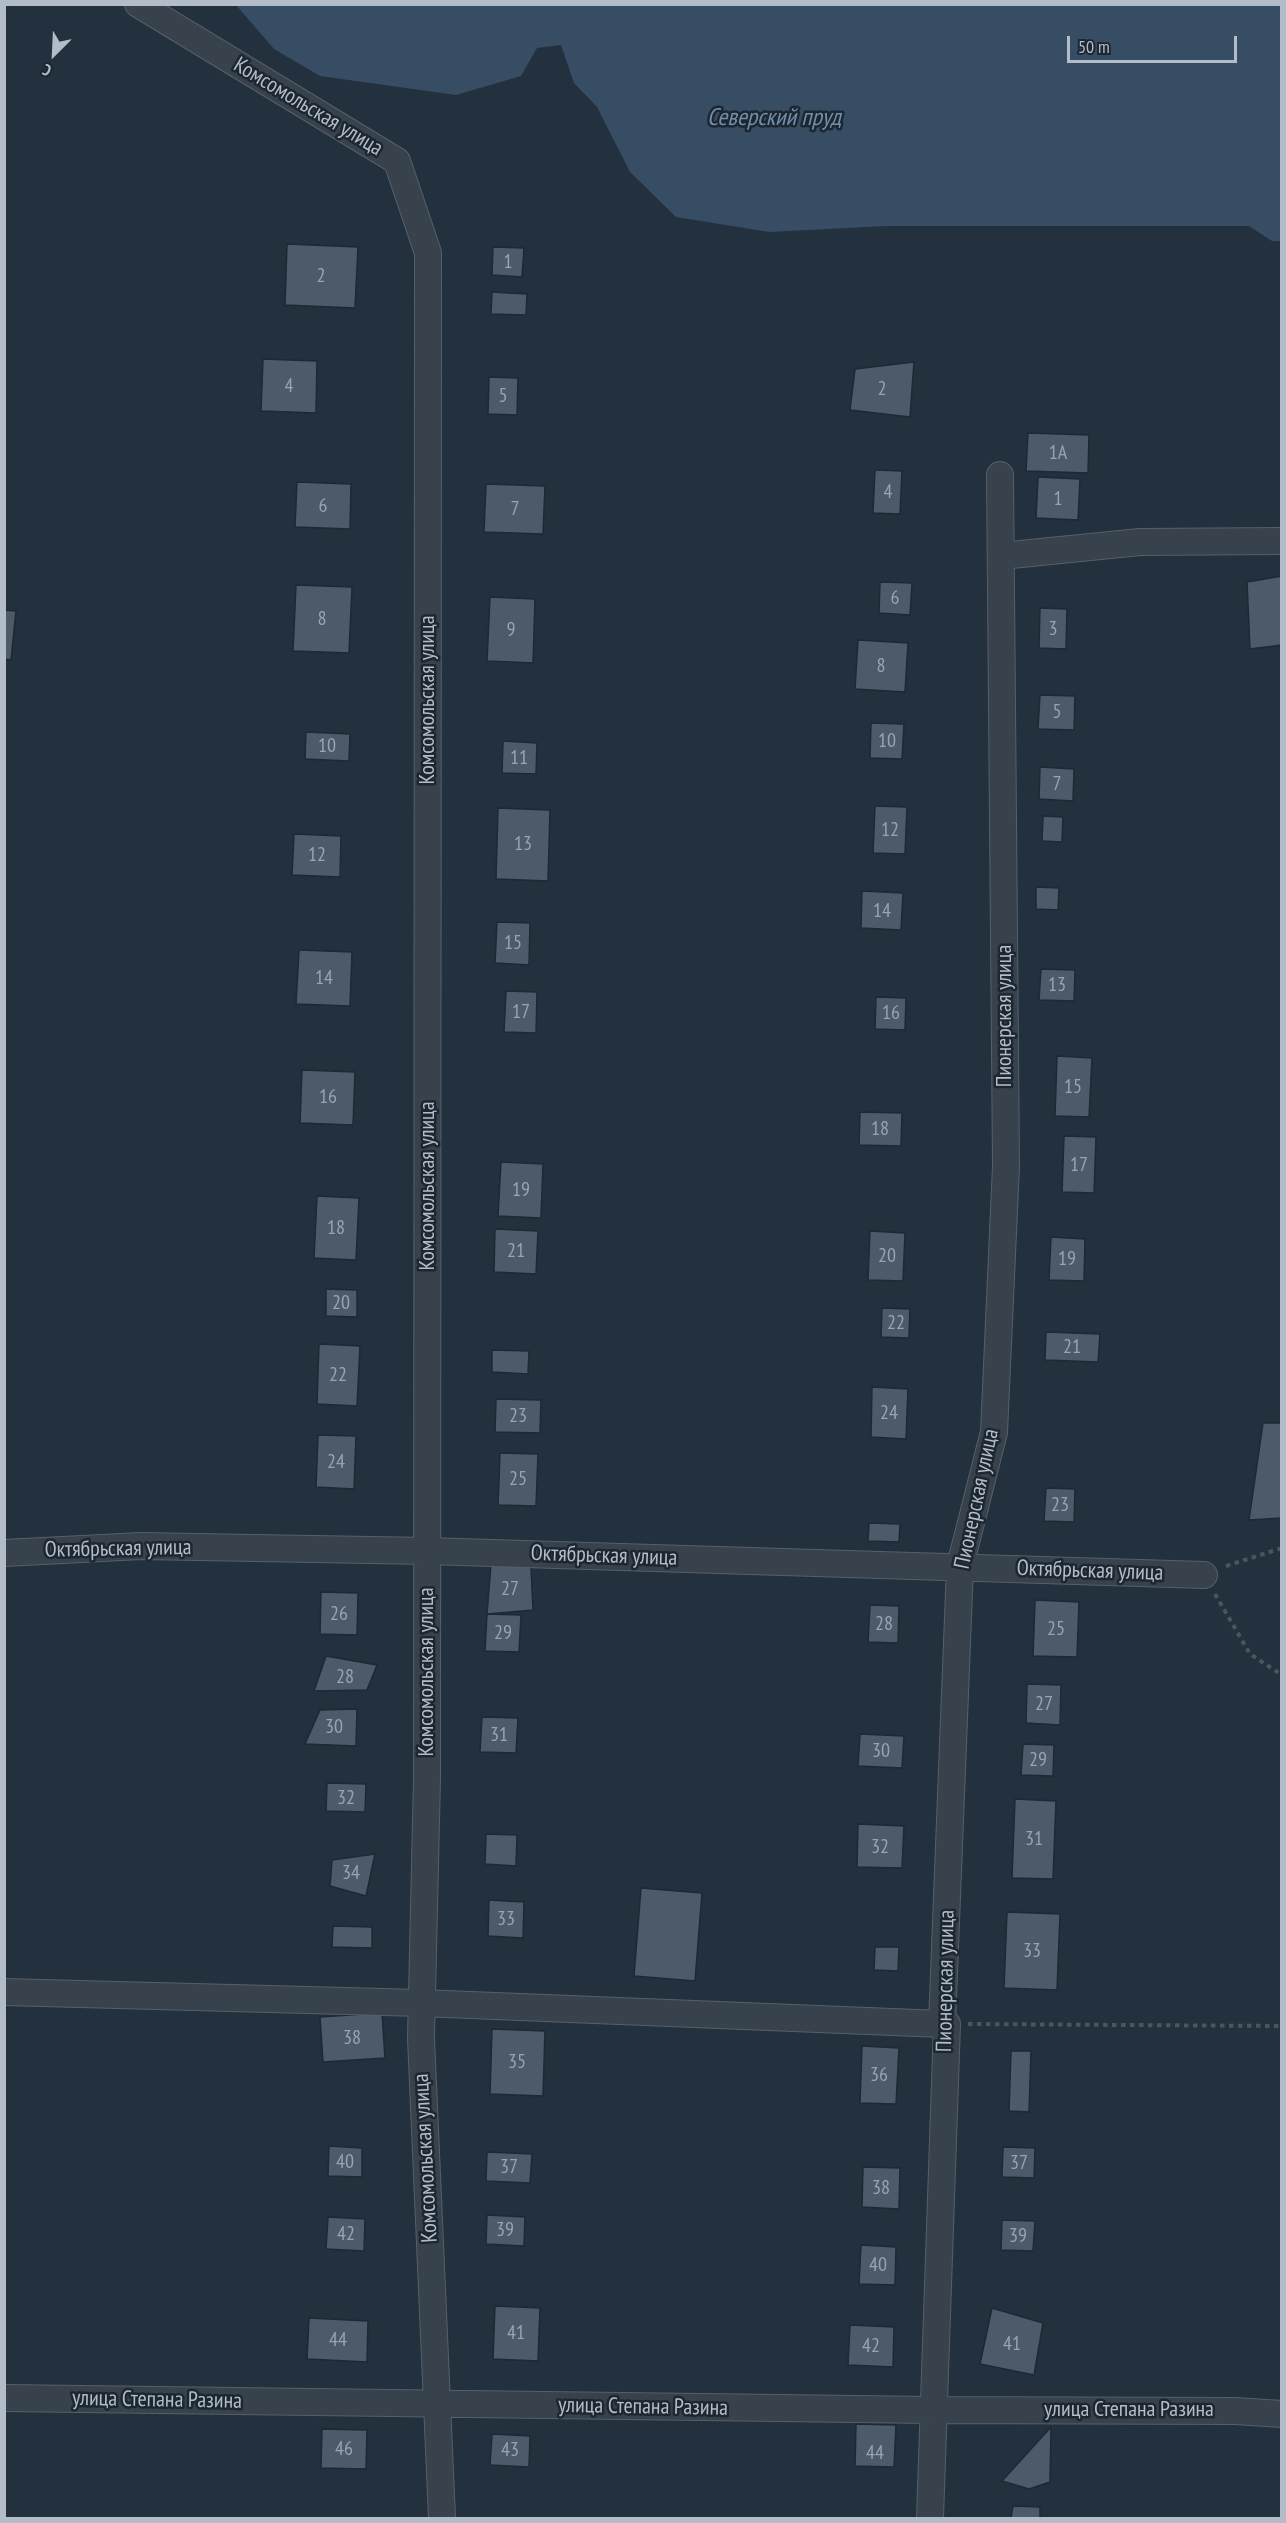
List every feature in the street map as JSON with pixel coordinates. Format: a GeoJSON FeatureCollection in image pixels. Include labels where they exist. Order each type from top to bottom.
{"type":"FeatureCollection","features":[{"type":"Feature","properties":{"kind":"street","name":"Комсомольская улица"},"geometry":{"type":"LineString","coordinates":[[138,4],[396,161],[428,253],[427,1778],[421,2003],[442,2518]]}},
{"type":"Feature","properties":{"kind":"street","name":"Пионерская улица"},"geometry":{"type":"LineString","coordinates":[[930,2518],[960,1566],[994,1432],[1006,1166],[1000,475]]}},
{"type":"Feature","properties":{"kind":"street"},"geometry":{"type":"LineString","coordinates":[[1001,556],[1140,542],[1281,541]]}},
{"type":"Feature","properties":{"kind":"street","name":"Октябрьская улица"},"geometry":{"type":"LineString","coordinates":[[4,1552],[141,1546],[427,1551],[1204,1575]]}},
{"type":"Feature","properties":{"kind":"street"},"geometry":{"type":"LineString","coordinates":[[4,1992],[421,2003],[944,2024]]}},
{"type":"Feature","properties":{"kind":"street","name":"улица Степана Разина"},"geometry":{"type":"LineString","coordinates":[[4,2398],[932,2410],[1235,2410],[1281,2414]]}},
{"type":"Feature","properties":{"kind":"path"},"geometry":{"type":"LineString","coordinates":[[1281,1548],[1204,1575],[1250,1654],[1281,1675]]}},
{"type":"Feature","properties":{"kind":"path"},"geometry":{"type":"LineString","coordinates":[[944,2024],[1281,2026]]}},
{"type":"Feature","properties":{"kind":"water","name":"Северский пруд"},"geometry":{"type":"Polygon","coordinates":[[[236,5],[1281,5],[1281,241],[1272,241],[1249,226],[887,226],[769,232],[676,217],[630,172],[597,107],[574,83],[561,45],[537,48],[521,76],[456,95],[320,76],[274,49],[236,5]]]}},
{"type":"Feature","properties":{"kind":"building"},"geometry":{"type":"Polygon","coordinates":[[[287,244],[358,247],[355,308],[285,305],[287,244]]]}},
{"type":"Feature","properties":{"kind":"building"},"geometry":{"type":"Polygon","coordinates":[[[493,247],[524,248],[522,277],[492,275],[493,247]]]}},
{"type":"Feature","properties":{"kind":"building"},"geometry":{"type":"Polygon","coordinates":[[[492,292],[527,294],[526,315],[491,314],[492,292]]]}},
{"type":"Feature","properties":{"kind":"building"},"geometry":{"type":"Polygon","coordinates":[[[263,359],[317,361],[316,413],[261,411],[263,359]]]}},
{"type":"Feature","properties":{"kind":"building"},"geometry":{"type":"Polygon","coordinates":[[[914,362],[910,417],[850,410],[855,369],[914,362]]]}},
{"type":"Feature","properties":{"kind":"building"},"geometry":{"type":"Polygon","coordinates":[[[489,377],[518,378],[517,415],[488,414],[489,377]]]}},
{"type":"Feature","properties":{"kind":"building"},"geometry":{"type":"Polygon","coordinates":[[[1028,433],[1089,435],[1088,473],[1026,471],[1028,433]]]}},
{"type":"Feature","properties":{"kind":"building"},"geometry":{"type":"Polygon","coordinates":[[[875,470],[902,471],[900,514],[873,513],[875,470]]]}},
{"type":"Feature","properties":{"kind":"building"},"geometry":{"type":"Polygon","coordinates":[[[1038,477],[1080,479],[1078,520],[1036,518],[1038,477]]]}},
{"type":"Feature","properties":{"kind":"building"},"geometry":{"type":"Polygon","coordinates":[[[297,482],[351,484],[350,529],[295,527],[297,482]]]}},
{"type":"Feature","properties":{"kind":"building"},"geometry":{"type":"Polygon","coordinates":[[[486,484],[545,486],[543,534],[484,532],[486,484]]]}},
{"type":"Feature","properties":{"kind":"building"},"geometry":{"type":"Polygon","coordinates":[[[1282,576],[1282,645],[1250,649],[1247,582],[1282,576]]]}},
{"type":"Feature","properties":{"kind":"building"},"geometry":{"type":"Polygon","coordinates":[[[880,582],[912,583],[910,615],[879,613],[880,582]]]}},
{"type":"Feature","properties":{"kind":"building"},"geometry":{"type":"Polygon","coordinates":[[[296,585],[352,587],[349,653],[293,651],[296,585]]]}},
{"type":"Feature","properties":{"kind":"building"},"geometry":{"type":"Polygon","coordinates":[[[490,597],[535,599],[533,663],[487,661],[490,597]]]}},
{"type":"Feature","properties":{"kind":"building"},"geometry":{"type":"Polygon","coordinates":[[[1040,608],[1067,609],[1066,649],[1039,648],[1040,608]]]}},
{"type":"Feature","properties":{"kind":"building"},"geometry":{"type":"Polygon","coordinates":[[[4,610],[16,611],[11,660],[4,659],[4,610]]]}},
{"type":"Feature","properties":{"kind":"building"},"geometry":{"type":"Polygon","coordinates":[[[858,640],[908,643],[905,692],[855,689],[858,640]]]}},
{"type":"Feature","properties":{"kind":"building"},"geometry":{"type":"Polygon","coordinates":[[[1040,695],[1075,696],[1074,730],[1038,729],[1040,695]]]}},
{"type":"Feature","properties":{"kind":"building"},"geometry":{"type":"Polygon","coordinates":[[[871,723],[904,724],[902,759],[870,758],[871,723]]]}},
{"type":"Feature","properties":{"kind":"building"},"geometry":{"type":"Polygon","coordinates":[[[306,732],[350,734],[349,761],[305,759],[306,732]]]}},
{"type":"Feature","properties":{"kind":"building"},"geometry":{"type":"Polygon","coordinates":[[[503,741],[537,743],[536,774],[502,773],[503,741]]]}},
{"type":"Feature","properties":{"kind":"building"},"geometry":{"type":"Polygon","coordinates":[[[1040,767],[1074,769],[1073,801],[1039,799],[1040,767]]]}},
{"type":"Feature","properties":{"kind":"building"},"geometry":{"type":"Polygon","coordinates":[[[875,806],[907,807],[905,854],[873,853],[875,806]]]}},
{"type":"Feature","properties":{"kind":"building"},"geometry":{"type":"Polygon","coordinates":[[[498,808],[550,810],[548,881],[496,879],[498,808]]]}},
{"type":"Feature","properties":{"kind":"building"},"geometry":{"type":"Polygon","coordinates":[[[1043,816],[1063,817],[1062,842],[1042,841],[1043,816]]]}},
{"type":"Feature","properties":{"kind":"building"},"geometry":{"type":"Polygon","coordinates":[[[294,834],[341,836],[340,877],[292,875],[294,834]]]}},
{"type":"Feature","properties":{"kind":"building"},"geometry":{"type":"Polygon","coordinates":[[[1036,887],[1059,888],[1058,910],[1036,909],[1036,887]]]}},
{"type":"Feature","properties":{"kind":"building"},"geometry":{"type":"Polygon","coordinates":[[[862,891],[903,893],[901,930],[861,928],[862,891]]]}},
{"type":"Feature","properties":{"kind":"building"},"geometry":{"type":"Polygon","coordinates":[[[497,922],[530,923],[529,965],[495,963],[497,922]]]}},
{"type":"Feature","properties":{"kind":"building"},"geometry":{"type":"Polygon","coordinates":[[[299,950],[352,952],[350,1006],[296,1004],[299,950]]]}},
{"type":"Feature","properties":{"kind":"building"},"geometry":{"type":"Polygon","coordinates":[[[1041,969],[1075,970],[1074,1001],[1039,1000],[1041,969]]]}},
{"type":"Feature","properties":{"kind":"building"},"geometry":{"type":"Polygon","coordinates":[[[506,991],[537,992],[536,1033],[504,1032],[506,991]]]}},
{"type":"Feature","properties":{"kind":"building"},"geometry":{"type":"Polygon","coordinates":[[[876,997],[906,998],[905,1030],[875,1029],[876,997]]]}},
{"type":"Feature","properties":{"kind":"building"},"geometry":{"type":"Polygon","coordinates":[[[1057,1056],[1092,1058],[1089,1117],[1055,1116],[1057,1056]]]}},
{"type":"Feature","properties":{"kind":"building"},"geometry":{"type":"Polygon","coordinates":[[[302,1070],[355,1072],[353,1125],[300,1123],[302,1070]]]}},
{"type":"Feature","properties":{"kind":"building"},"geometry":{"type":"Polygon","coordinates":[[[860,1112],[902,1113],[901,1146],[859,1145],[860,1112]]]}},
{"type":"Feature","properties":{"kind":"building"},"geometry":{"type":"Polygon","coordinates":[[[1064,1136],[1096,1137],[1094,1193],[1062,1192],[1064,1136]]]}},
{"type":"Feature","properties":{"kind":"building"},"geometry":{"type":"Polygon","coordinates":[[[501,1162],[543,1164],[541,1218],[498,1216],[501,1162]]]}},
{"type":"Feature","properties":{"kind":"building"},"geometry":{"type":"Polygon","coordinates":[[[317,1196],[359,1198],[356,1260],[314,1258],[317,1196]]]}},
{"type":"Feature","properties":{"kind":"building"},"geometry":{"type":"Polygon","coordinates":[[[495,1229],[538,1231],[536,1274],[494,1272],[495,1229]]]}},
{"type":"Feature","properties":{"kind":"building"},"geometry":{"type":"Polygon","coordinates":[[[870,1231],[905,1233],[903,1281],[868,1280],[870,1231]]]}},
{"type":"Feature","properties":{"kind":"building"},"geometry":{"type":"Polygon","coordinates":[[[1051,1237],[1085,1239],[1084,1281],[1049,1280],[1051,1237]]]}},
{"type":"Feature","properties":{"kind":"building"},"geometry":{"type":"Polygon","coordinates":[[[326,1289],[357,1290],[357,1317],[326,1316],[326,1289]]]}},
{"type":"Feature","properties":{"kind":"building"},"geometry":{"type":"Polygon","coordinates":[[[882,1308],[910,1309],[909,1338],[881,1337],[882,1308]]]}},
{"type":"Feature","properties":{"kind":"building"},"geometry":{"type":"Polygon","coordinates":[[[1046,1332],[1100,1334],[1098,1362],[1045,1360],[1046,1332]]]}},
{"type":"Feature","properties":{"kind":"building"},"geometry":{"type":"Polygon","coordinates":[[[319,1344],[360,1346],[357,1406],[317,1404],[319,1344]]]}},
{"type":"Feature","properties":{"kind":"building"},"geometry":{"type":"Polygon","coordinates":[[[492,1350],[529,1351],[528,1374],[492,1372],[492,1350]]]}},
{"type":"Feature","properties":{"kind":"building"},"geometry":{"type":"Polygon","coordinates":[[[872,1387],[908,1389],[906,1439],[871,1437],[872,1387]]]}},
{"type":"Feature","properties":{"kind":"building"},"geometry":{"type":"Polygon","coordinates":[[[496,1399],[541,1400],[540,1433],[495,1432],[496,1399]]]}},
{"type":"Feature","properties":{"kind":"building"},"geometry":{"type":"Polygon","coordinates":[[[1263,1423],[1282,1423],[1282,1518],[1249,1520],[1263,1423]]]}},
{"type":"Feature","properties":{"kind":"building"},"geometry":{"type":"Polygon","coordinates":[[[318,1435],[356,1436],[354,1489],[316,1487],[318,1435]]]}},
{"type":"Feature","properties":{"kind":"building"},"geometry":{"type":"Polygon","coordinates":[[[500,1453],[538,1454],[536,1506],[498,1505],[500,1453]]]}},
{"type":"Feature","properties":{"kind":"building"},"geometry":{"type":"Polygon","coordinates":[[[1046,1488],[1075,1489],[1074,1522],[1044,1521],[1046,1488]]]}},
{"type":"Feature","properties":{"kind":"building"},"geometry":{"type":"Polygon","coordinates":[[[869,1523],[900,1524],[899,1542],[868,1541],[869,1523]]]}},
{"type":"Feature","properties":{"kind":"building"},"geometry":{"type":"Polygon","coordinates":[[[491,1564],[531,1567],[533,1610],[487,1614],[491,1564]]]}},
{"type":"Feature","properties":{"kind":"building"},"geometry":{"type":"Polygon","coordinates":[[[321,1592],[358,1593],[357,1635],[320,1634],[321,1592]]]}},
{"type":"Feature","properties":{"kind":"building"},"geometry":{"type":"Polygon","coordinates":[[[1035,1600],[1079,1602],[1077,1657],[1033,1656],[1035,1600]]]}},
{"type":"Feature","properties":{"kind":"building"},"geometry":{"type":"Polygon","coordinates":[[[870,1605],[899,1606],[898,1643],[868,1642],[870,1605]]]}},
{"type":"Feature","properties":{"kind":"building"},"geometry":{"type":"Polygon","coordinates":[[[487,1614],[521,1615],[519,1652],[485,1651],[487,1614]]]}},
{"type":"Feature","properties":{"kind":"building"},"geometry":{"type":"Polygon","coordinates":[[[326,1656],[377,1665],[367,1690],[314,1691],[326,1656]]]}},
{"type":"Feature","properties":{"kind":"building"},"geometry":{"type":"Polygon","coordinates":[[[1027,1684],[1061,1685],[1060,1725],[1026,1723],[1027,1684]]]}},
{"type":"Feature","properties":{"kind":"building"},"geometry":{"type":"Polygon","coordinates":[[[357,1709],[356,1746],[305,1744],[320,1710],[357,1709]]]}},
{"type":"Feature","properties":{"kind":"building"},"geometry":{"type":"Polygon","coordinates":[[[482,1717],[518,1718],[516,1753],[480,1752],[482,1717]]]}},
{"type":"Feature","properties":{"kind":"building"},"geometry":{"type":"Polygon","coordinates":[[[860,1734],[904,1736],[902,1768],[858,1766],[860,1734]]]}},
{"type":"Feature","properties":{"kind":"building"},"geometry":{"type":"Polygon","coordinates":[[[1023,1744],[1054,1745],[1053,1776],[1021,1775],[1023,1744]]]}},
{"type":"Feature","properties":{"kind":"building"},"geometry":{"type":"Polygon","coordinates":[[[327,1783],[366,1784],[365,1812],[326,1811],[327,1783]]]}},
{"type":"Feature","properties":{"kind":"building"},"geometry":{"type":"Polygon","coordinates":[[[1015,1799],[1056,1801],[1053,1879],[1012,1878],[1015,1799]]]}},
{"type":"Feature","properties":{"kind":"building"},"geometry":{"type":"Polygon","coordinates":[[[858,1824],[904,1826],[902,1868],[857,1867],[858,1824]]]}},
{"type":"Feature","properties":{"kind":"building"},"geometry":{"type":"Polygon","coordinates":[[[486,1834],[517,1835],[516,1866],[485,1864],[486,1834]]]}},
{"type":"Feature","properties":{"kind":"building"},"geometry":{"type":"Polygon","coordinates":[[[375,1854],[366,1896],[330,1886],[332,1860],[375,1854]]]}},
{"type":"Feature","properties":{"kind":"building"},"geometry":{"type":"Polygon","coordinates":[[[641,1888],[702,1893],[695,1981],[634,1976],[641,1888]]]}},
{"type":"Feature","properties":{"kind":"building"},"geometry":{"type":"Polygon","coordinates":[[[489,1900],[524,1902],[523,1938],[488,1936],[489,1900]]]}},
{"type":"Feature","properties":{"kind":"building"},"geometry":{"type":"Polygon","coordinates":[[[1007,1912],[1060,1914],[1057,1990],[1004,1988],[1007,1912]]]}},
{"type":"Feature","properties":{"kind":"building"},"geometry":{"type":"Polygon","coordinates":[[[333,1926],[372,1927],[372,1948],[332,1947],[333,1926]]]}},
{"type":"Feature","properties":{"kind":"building"},"geometry":{"type":"Polygon","coordinates":[[[875,1947],[899,1947],[898,1971],[874,1970],[875,1947]]]}},
{"type":"Feature","properties":{"kind":"building"},"geometry":{"type":"Polygon","coordinates":[[[382,2013],[385,2058],[323,2062],[320,2017],[382,2013]]]}},
{"type":"Feature","properties":{"kind":"building"},"geometry":{"type":"Polygon","coordinates":[[[492,2029],[545,2031],[543,2096],[490,2094],[492,2029]]]}},
{"type":"Feature","properties":{"kind":"building"},"geometry":{"type":"Polygon","coordinates":[[[862,2046],[899,2048],[896,2104],[860,2103],[862,2046]]]}},
{"type":"Feature","properties":{"kind":"building"},"geometry":{"type":"Polygon","coordinates":[[[1011,2051],[1031,2051],[1029,2112],[1009,2111],[1011,2051]]]}},
{"type":"Feature","properties":{"kind":"building"},"geometry":{"type":"Polygon","coordinates":[[[329,2146],[362,2148],[362,2177],[328,2176],[329,2146]]]}},
{"type":"Feature","properties":{"kind":"building"},"geometry":{"type":"Polygon","coordinates":[[[1003,2147],[1035,2148],[1034,2178],[1002,2177],[1003,2147]]]}},
{"type":"Feature","properties":{"kind":"building"},"geometry":{"type":"Polygon","coordinates":[[[487,2152],[532,2154],[530,2183],[486,2181],[487,2152]]]}},
{"type":"Feature","properties":{"kind":"building"},"geometry":{"type":"Polygon","coordinates":[[[863,2167],[900,2168],[899,2209],[862,2207],[863,2167]]]}},
{"type":"Feature","properties":{"kind":"building"},"geometry":{"type":"Polygon","coordinates":[[[487,2215],[525,2217],[524,2246],[486,2244],[487,2215]]]}},
{"type":"Feature","properties":{"kind":"building"},"geometry":{"type":"Polygon","coordinates":[[[328,2217],[365,2219],[364,2251],[326,2249],[328,2217]]]}},
{"type":"Feature","properties":{"kind":"building"},"geometry":{"type":"Polygon","coordinates":[[[1002,2220],[1035,2221],[1033,2251],[1001,2250],[1002,2220]]]}},
{"type":"Feature","properties":{"kind":"building"},"geometry":{"type":"Polygon","coordinates":[[[861,2245],[896,2247],[895,2285],[859,2284],[861,2245]]]}},
{"type":"Feature","properties":{"kind":"building"},"geometry":{"type":"Polygon","coordinates":[[[495,2306],[540,2308],[538,2361],[493,2359],[495,2306]]]}},
{"type":"Feature","properties":{"kind":"building"},"geometry":{"type":"Polygon","coordinates":[[[992,2308],[1043,2323],[1034,2375],[980,2364],[992,2308]]]}},
{"type":"Feature","properties":{"kind":"building"},"geometry":{"type":"Polygon","coordinates":[[[309,2318],[368,2321],[367,2362],[307,2359],[309,2318]]]}},
{"type":"Feature","properties":{"kind":"building"},"geometry":{"type":"Polygon","coordinates":[[[850,2325],[894,2327],[893,2367],[848,2365],[850,2325]]]}},
{"type":"Feature","properties":{"kind":"building"},"geometry":{"type":"Polygon","coordinates":[[[856,2424],[896,2425],[894,2467],[855,2466],[856,2424]]]}},
{"type":"Feature","properties":{"kind":"building"},"geometry":{"type":"Polygon","coordinates":[[[1051,2427],[1050,2482],[1029,2489],[1002,2481],[1051,2427]]]}},
{"type":"Feature","properties":{"kind":"building"},"geometry":{"type":"Polygon","coordinates":[[[322,2429],[367,2430],[366,2469],[321,2468],[322,2429]]]}},
{"type":"Feature","properties":{"kind":"building"},"geometry":{"type":"Polygon","coordinates":[[[492,2434],[530,2436],[529,2467],[490,2465],[492,2434]]]}},
{"type":"Feature","properties":{"kind":"building"},"geometry":{"type":"Polygon","coordinates":[[[1013,2506],[1040,2507],[1040,2518],[1011,2518],[1013,2506]]]}}]}
